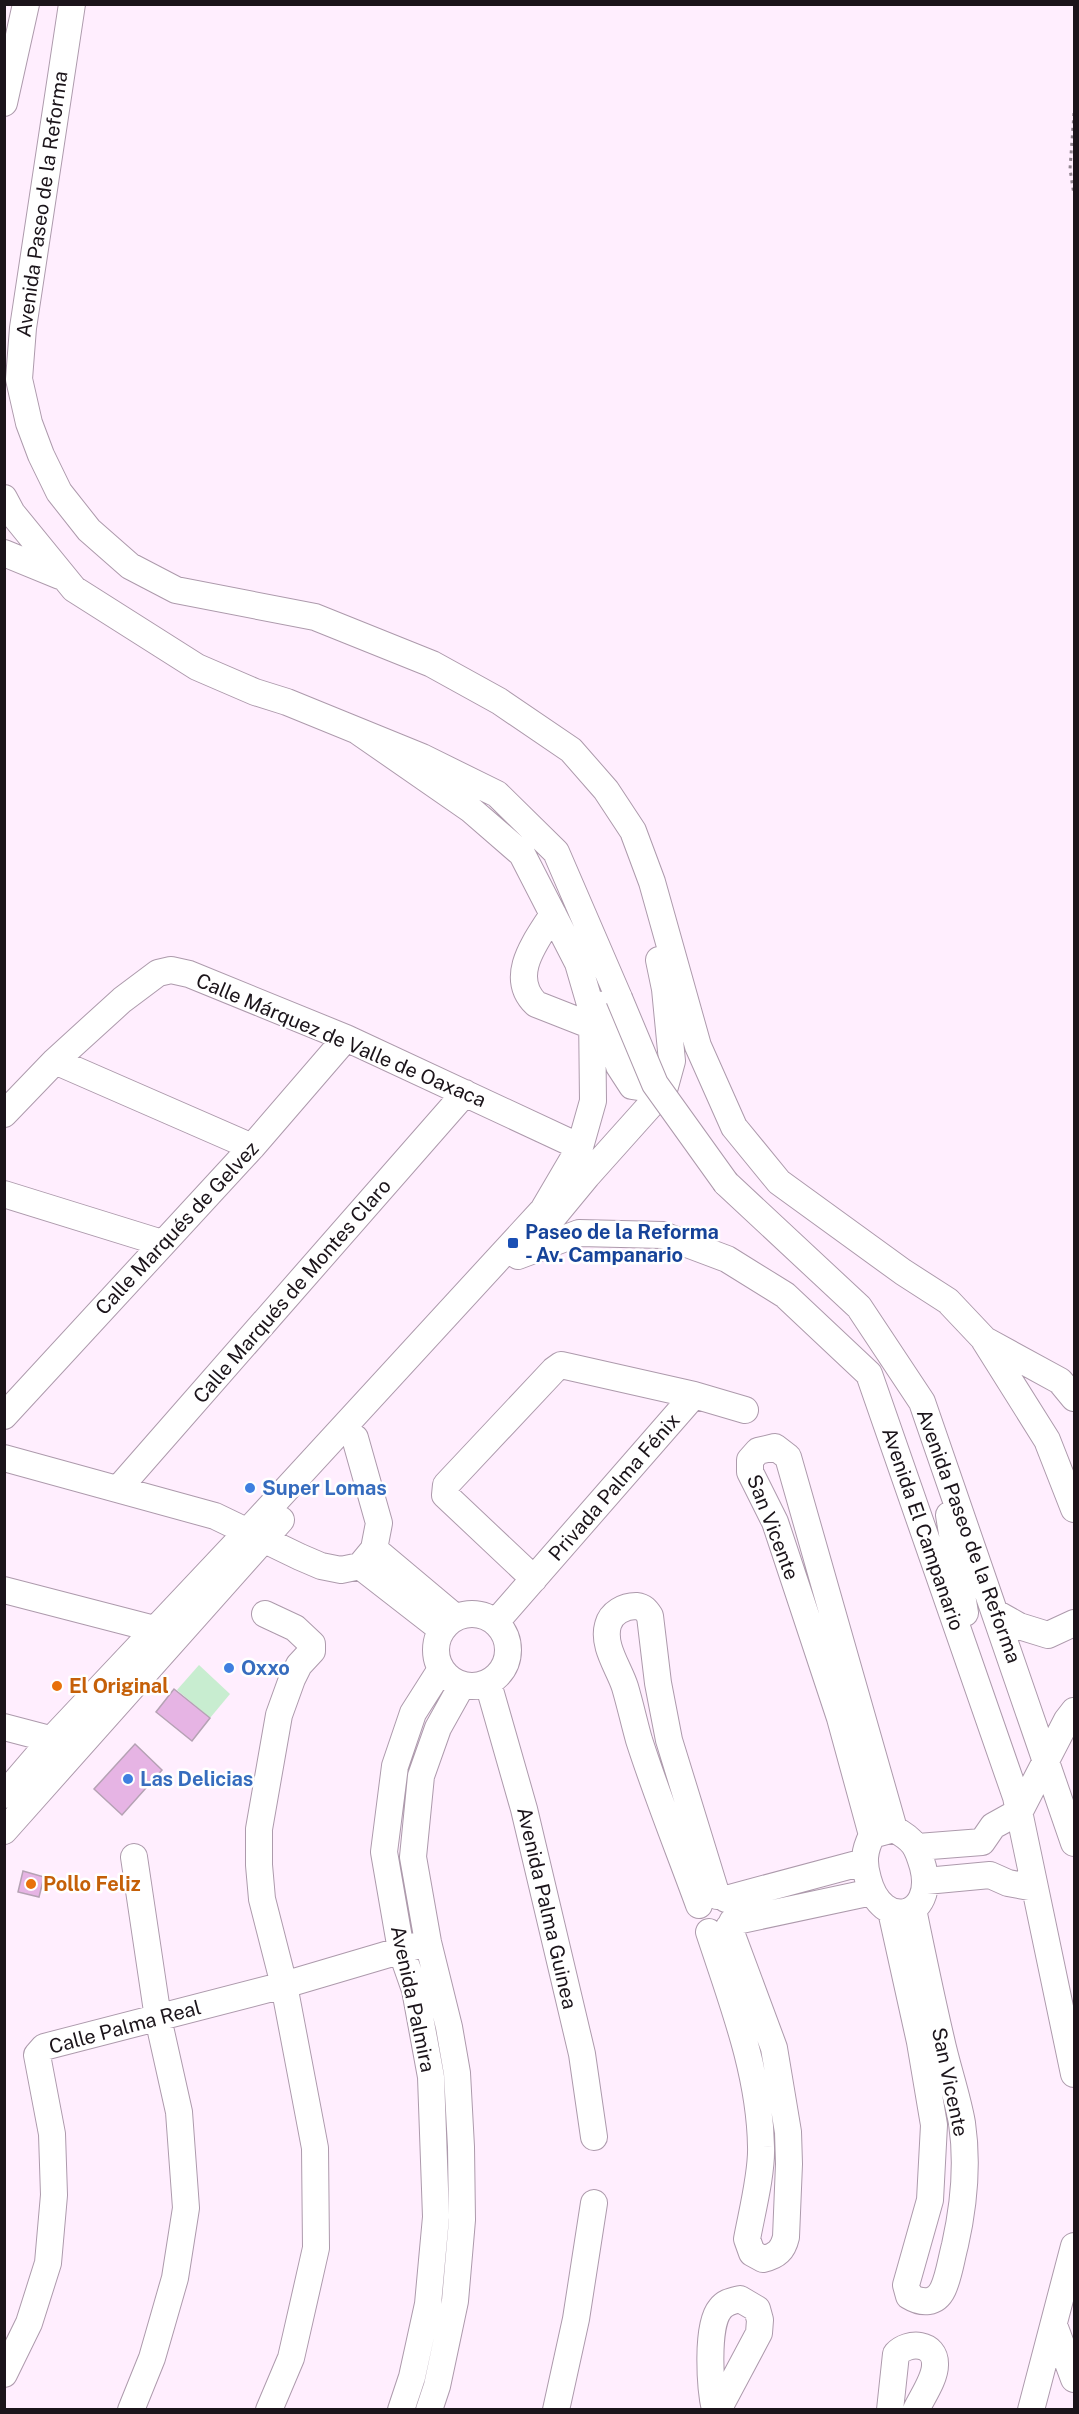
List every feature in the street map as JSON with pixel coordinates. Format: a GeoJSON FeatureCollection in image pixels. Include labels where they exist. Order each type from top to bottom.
{"type":"FeatureCollection","features":[{"type":"Feature","properties":{"kind":"street"},"geometry":{"type":"LineString","coordinates":[[4,103],[26,4]]}},
{"type":"Feature","properties":{"kind":"street","name":"Avenida Paseo de la Reforma"},"geometry":{"type":"LineString","coordinates":[[71,6],[18,379],[29,423],[59,492],[89,530],[130,566],[176,590],[315,617],[432,664],[499,701],[571,750],[606,790],[633,831],[652,882],[698,1046],[734,1127],[779,1182],[903,1272],[948,1301],[983,1338],[1047,1440],[1074,1509]]}},
{"type":"Feature","properties":{"kind":"street","name":"Avenida Paseo de la Reforma"},"geometry":{"type":"LineString","coordinates":[[4,498],[12,513],[74,589],[197,667],[422,757],[497,794],[556,852],[655,1084],[726,1184],[859,1307],[922,1402],[1047,1759],[1074,1843]]}},
{"type":"Feature","properties":{"kind":"street"},"geometry":{"type":"LineString","coordinates":[[4,553],[63,577]]}},
{"type":"Feature","properties":{"kind":"street","name":"Avenida Paseo de la Reforma"},"geometry":{"type":"LineString","coordinates":[[4,1831],[80,1746],[168,1632],[543,1210],[580,1147],[593,1101],[592,1011],[578,963],[522,854],[470,809],[359,732]]}},
{"type":"Feature","properties":{"kind":"street"},"geometry":{"type":"LineString","coordinates":[[578,963],[610,1032],[619,1066],[632,1086],[645,1089],[656,1087],[672,1061],[665,989],[633,831]]}},
{"type":"Feature","properties":{"kind":"street"},"geometry":{"type":"LineString","coordinates":[[553,914],[526,959],[524,972],[529,998],[536,1004],[592,1026]]}},
{"type":"Feature","properties":{"kind":"street","name":"Calle Márquez de Valle de Oaxaca"},"geometry":{"type":"LineString","coordinates":[[4,1114],[55,1061],[122,1000],[158,973],[171,970],[189,974],[346,1038],[580,1147]]}},
{"type":"Feature","properties":{"kind":"street","name":"Calle Marqués de Gelvez"},"geometry":{"type":"LineString","coordinates":[[4,1416],[252,1147],[346,1038]]}},
{"type":"Feature","properties":{"kind":"street"},"geometry":{"type":"LineString","coordinates":[[55,1061],[252,1147]]}},
{"type":"Feature","properties":{"kind":"street","name":"Avenida Paseo de la Reforma"},"geometry":{"type":"LineString","coordinates":[[255,1536],[355,1438],[550,1220],[664,1090],[672,1061]]}},
{"type":"Feature","properties":{"kind":"street","name":"Calle Marqués de Montes Claro"},"geometry":{"type":"LineString","coordinates":[[119,1488],[465,1093]]}},
{"type":"Feature","properties":{"kind":"street"},"geometry":{"type":"LineString","coordinates":[[4,1194],[162,1243]]}},
{"type":"Feature","properties":{"kind":"street","name":"Avenida El Campanario"},"geometry":{"type":"LineString","coordinates":[[518,1256],[579,1233],[663,1235],[727,1259],[785,1295],[869,1374],[1020,1811],[1074,2074]]}},
{"type":"Feature","properties":{"kind":"street"},"geometry":{"type":"LineString","coordinates":[[983,1338],[1060,1381],[1074,1398]]}},
{"type":"Feature","properties":{"kind":"street","name":"Privada Palma Fénix"},"geometry":{"type":"LineString","coordinates":[[534,1579],[454,1506],[445,1495],[446,1485],[554,1370],[561,1365],[694,1395],[745,1410]]}},
{"type":"Feature","properties":{"kind":"street","name":"Privada Palma Fénix"},"geometry":{"type":"LineString","coordinates":[[496,1622],[694,1395]]}},
{"type":"Feature","properties":{"kind":"street"},"geometry":{"type":"LineString","coordinates":[[4,1458],[215,1516],[321,1566],[341,1570],[367,1557],[380,1523],[355,1438]]}},
{"type":"Feature","properties":{"kind":"street","name":"San Vicente"},"geometry":{"type":"LineString","coordinates":[[851,1714],[775,1522],[750,1472],[750,1461],[758,1451],[775,1447],[788,1457],[851,1714],[883,1832]]}},
{"type":"Feature","properties":{"kind":"street"},"geometry":{"type":"LineString","coordinates":[[939,1450],[975,1679]]}},
{"type":"Feature","properties":{"kind":"street"},"geometry":{"type":"LineString","coordinates":[[367,1557],[448,1623]]}},
{"type":"Feature","properties":{"kind":"street"},"geometry":{"type":"LineString","coordinates":[[4,1590],[168,1632]]}},
{"type":"Feature","properties":{"kind":"street"},"geometry":{"type":"LineString","coordinates":[[719,1913],[669,1740],[658,1683],[650,1616],[640,1606],[628,1606],[616,1612],[608,1625],[607,1636],[624,1685],[639,1740],[719,1913],[774,2048],[788,2132],[786,2237],[783,2248],[774,2257],[764,2259],[752,2253],[747,2239],[762,2150],[759,2112],[719,1913]]}},
{"type":"Feature","properties":{"kind":"street"},"geometry":{"type":"LineString","coordinates":[[477,1613],[496,1622],[507,1637],[508,1655],[502,1671],[488,1683],[475,1686],[454,1682],[441,1669],[435,1649],[448,1623],[477,1613]]}},
{"type":"Feature","properties":{"kind":"street"},"geometry":{"type":"LineString","coordinates":[[996,1613],[1018,1626],[1048,1635],[1074,1623]]}},
{"type":"Feature","properties":{"kind":"street"},"geometry":{"type":"LineString","coordinates":[[265,1614],[295,1628],[312,1644],[312,1651],[299,1665],[292,1679],[279,1715],[259,1829],[259,1865],[262,1899],[284,1984],[315,2148],[316,2248],[291,2358],[269,2409]]}},
{"type":"Feature","properties":{"kind":"street","name":"Avenida Paseo de la Reforma"},"geometry":{"type":"LineString","coordinates":[[4,1795],[52,1739],[168,1632]]}},
{"type":"Feature","properties":{"kind":"street","name":"Avenida Palmira"},"geometry":{"type":"LineString","coordinates":[[401,2409],[412,2377],[428,2304],[436,2217],[431,2077],[415,1990],[401,1950],[384,1852],[395,1766],[413,1713],[441,1669]]}},
{"type":"Feature","properties":{"kind":"street","name":"Avenida Palma Guinea"},"geometry":{"type":"LineString","coordinates":[[488,1683],[524,1809],[579,2042],[594,2137]]}},
{"type":"Feature","properties":{"kind":"street","name":"Avenida Palmira"},"geometry":{"type":"LineString","coordinates":[[429,2409],[437,2386],[455,2301],[462,2209],[457,2073],[449,2027],[428,1942],[413,1857],[421,1776],[438,1728],[462,1685]]}},
{"type":"Feature","properties":{"kind":"street"},"geometry":{"type":"LineString","coordinates":[[990,1875],[982,1842],[993,1826],[1020,1811],[1067,1720],[1074,1711]]}},
{"type":"Feature","properties":{"kind":"street"},"geometry":{"type":"LineString","coordinates":[[4,1727],[80,1746]]}},
{"type":"Feature","properties":{"kind":"street"},"geometry":{"type":"LineString","coordinates":[[719,1913],[864,1862],[883,1832],[907,1836],[918,1848],[926,1881],[923,1898],[902,1910],[879,1904],[872,1892],[864,1862]]}},
{"type":"Feature","properties":{"kind":"street"},"geometry":{"type":"LineString","coordinates":[[918,1848],[982,1842]]}},
{"type":"Feature","properties":{"kind":"street"},"geometry":{"type":"LineString","coordinates":[[131,2409],[152,2358],[175,2278],[186,2208],[179,2112],[158,2018],[134,1857]]}},
{"type":"Feature","properties":{"kind":"street"},"geometry":{"type":"LineString","coordinates":[[926,1881],[990,1875],[1008,1883],[1035,1888]]}},
{"type":"Feature","properties":{"kind":"street"},"geometry":{"type":"LineString","coordinates":[[719,1913],[872,1892]]}},
{"type":"Feature","properties":{"kind":"street","name":"San Vicente"},"geometry":{"type":"LineString","coordinates":[[902,1910],[930,2041],[962,2123],[965,2174],[960,2220],[946,2281],[939,2295],[934,2300],[926,2302],[909,2296],[906,2285],[930,2200],[934,2125],[930,2041]]}},
{"type":"Feature","properties":{"kind":"street","name":"Calle Palma Real"},"geometry":{"type":"LineString","coordinates":[[4,2374],[29,2323],[48,2263],[54,2195],[52,2134],[37,2055],[44,2047],[284,1984],[428,1942]]}},
{"type":"Feature","properties":{"kind":"street"},"geometry":{"type":"LineString","coordinates":[[556,2409],[576,2319],[594,2203]]}},
{"type":"Feature","properties":{"kind":"street"},"geometry":{"type":"LineString","coordinates":[[1031,2409],[1074,2246]]}},
{"type":"Feature","properties":{"kind":"street"},"geometry":{"type":"LineString","coordinates":[[740,2299],[757,2309],[760,2320],[759,2334],[717,2409],[710,2380],[711,2348],[718,2310],[728,2301],[740,2299]]}},
{"type":"Feature","properties":{"kind":"street"},"geometry":{"type":"LineString","coordinates":[[1054,2325],[1074,2379]]}},
{"type":"Feature","properties":{"kind":"street"},"geometry":{"type":"LineString","coordinates":[[890,2409],[896,2354],[902,2347],[914,2344],[924,2346],[932,2354],[935,2364],[931,2379],[916,2409]]}},
{"type":"Feature","properties":{"kind":"street"},"geometry":{"type":"LineString","coordinates":[[711,2348],[745,2360]]}},
{"type":"Feature","properties":{"kind":"path"},"geometry":{"type":"LineString","coordinates":[[1074,113],[1072,168],[1074,195]]}},
{"type":"Feature","properties":{"kind":"green space"},"geometry":{"type":"Polygon","coordinates":[[[199,1665],[230,1694],[210,1718],[177,1690],[199,1665]]]}},
{"type":"Feature","properties":{"kind":"building"},"geometry":{"type":"Polygon","coordinates":[[[174,1689],[210,1718],[192,1741],[156,1712],[174,1689]]]}},
{"type":"Feature","properties":{"kind":"building","name":"Las Delicias"},"geometry":{"type":"Polygon","coordinates":[[[135,1744],[162,1770],[122,1815],[94,1789],[135,1744]]]}},
{"type":"Feature","properties":{"kind":"building","name":"Pollo Feliz"},"geometry":{"type":"Polygon","coordinates":[[[23,1871],[44,1877],[39,1897],[18,1892],[23,1871]]]}},
{"type":"Feature","properties":{"kind":"place","name":"Paseo de la Reforma - Av. Campanario"},"geometry":{"type":"Point","coordinates":[513,1243]}},
{"type":"Feature","properties":{"kind":"place","name":"Super Lomas"},"geometry":{"type":"Point","coordinates":[250,1488]}},
{"type":"Feature","properties":{"kind":"place","name":"Oxxo"},"geometry":{"type":"Point","coordinates":[229,1668]}},
{"type":"Feature","properties":{"kind":"place","name":"El Original"},"geometry":{"type":"Point","coordinates":[57,1686]}},
{"type":"Feature","properties":{"kind":"place","name":"Las Delicias"},"geometry":{"type":"Point","coordinates":[128,1779]}},
{"type":"Feature","properties":{"kind":"place","name":"Pollo Feliz"},"geometry":{"type":"Point","coordinates":[31,1884]}}]}
